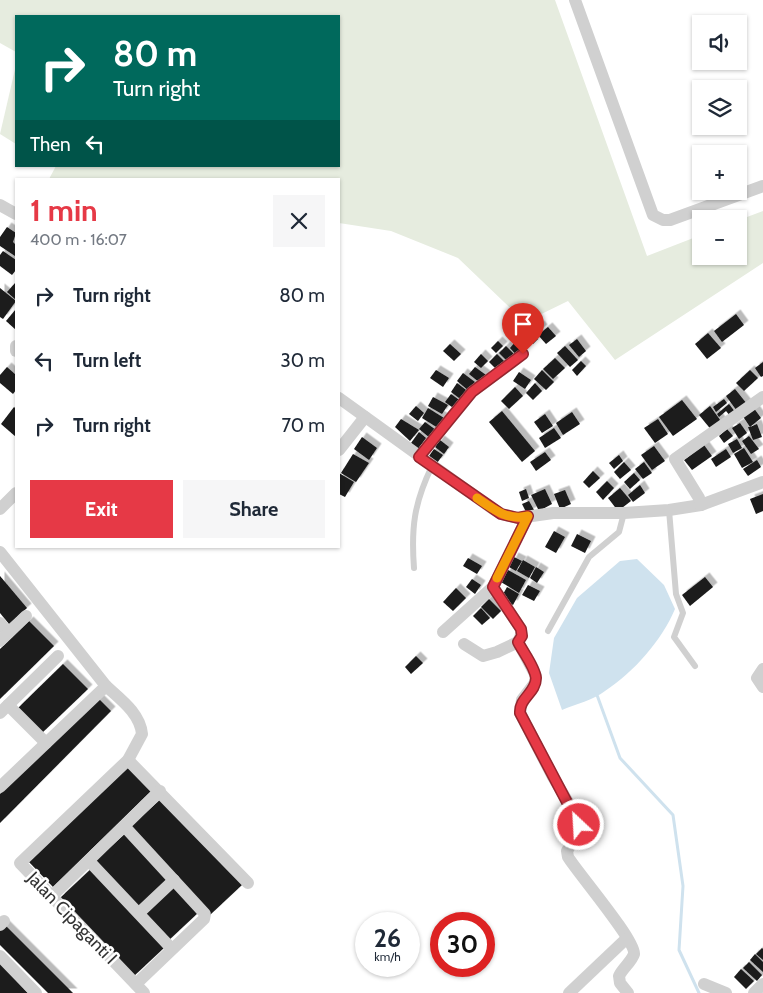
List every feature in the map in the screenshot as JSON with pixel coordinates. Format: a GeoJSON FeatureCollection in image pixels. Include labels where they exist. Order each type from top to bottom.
{"type":"FeatureCollection","features":[{"type":"Feature","properties":{"kind":"street"},"geometry":{"type":"LineString","coordinates":[[575,0],[653,215],[663,220],[670,220],[763,186]]}},
{"type":"Feature","properties":{"kind":"street"},"geometry":{"type":"LineString","coordinates":[[0,205],[15,213]]}},
{"type":"Feature","properties":{"kind":"street"},"geometry":{"type":"LineString","coordinates":[[419,457],[472,392],[523,354]]}},
{"type":"Feature","properties":{"kind":"street"},"geometry":{"type":"LineString","coordinates":[[700,505],[693,487],[675,459],[763,397]]}},
{"type":"Feature","properties":{"kind":"street"},"geometry":{"type":"LineString","coordinates":[[340,399],[501,514],[518,518],[572,512],[624,513],[669,510],[700,505],[763,482]]}},
{"type":"Feature","properties":{"kind":"street"},"geometry":{"type":"LineString","coordinates":[[340,449],[365,417]]}},
{"type":"Feature","properties":{"kind":"street"},"geometry":{"type":"LineString","coordinates":[[0,509],[15,494]]}},
{"type":"Feature","properties":{"kind":"street"},"geometry":{"type":"LineString","coordinates":[[443,632],[493,587],[528,516]]}},
{"type":"Feature","properties":{"kind":"street"},"geometry":{"type":"LineString","coordinates":[[0,552],[106,686],[132,710],[142,730],[140,739],[128,760],[248,883]]}},
{"type":"Feature","properties":{"kind":"street"},"geometry":{"type":"LineString","coordinates":[[464,644],[483,656],[518,642],[522,636],[521,629],[493,587]]}},
{"type":"Feature","properties":{"kind":"street"},"geometry":{"type":"LineString","coordinates":[[3,632],[26,616]]}},
{"type":"Feature","properties":{"kind":"street"},"geometry":{"type":"LineString","coordinates":[[518,642],[536,676],[535,683],[522,700],[520,713],[552,777],[578,819],[578,832],[567,851],[568,857],[598,895],[632,946],[634,954],[622,969],[618,979],[628,993]]}},
{"type":"Feature","properties":{"kind":"street"},"geometry":{"type":"LineString","coordinates":[[46,743],[4,709],[58,656]]}},
{"type":"Feature","properties":{"kind":"street"},"geometry":{"type":"LineString","coordinates":[[763,670],[756,678],[763,687]]}},
{"type":"Feature","properties":{"kind":"street"},"geometry":{"type":"LineString","coordinates":[[2,783],[106,686]]}},
{"type":"Feature","properties":{"kind":"street","name":"Jalan Cipaganti I"},"geometry":{"type":"LineString","coordinates":[[128,760],[23,858],[20,863],[140,989]]}},
{"type":"Feature","properties":{"kind":"street"},"geometry":{"type":"LineString","coordinates":[[52,898],[160,791]]}},
{"type":"Feature","properties":{"kind":"street"},"geometry":{"type":"LineString","coordinates":[[125,827],[205,914],[204,919],[172,949],[140,989]]}},
{"type":"Feature","properties":{"kind":"street"},"geometry":{"type":"LineString","coordinates":[[89,861],[172,949]]}},
{"type":"Feature","properties":{"kind":"street"},"geometry":{"type":"LineString","coordinates":[[139,913],[174,880]]}},
{"type":"Feature","properties":{"kind":"street"},"geometry":{"type":"LineString","coordinates":[[569,993],[626,939]]}},
{"type":"Feature","properties":{"kind":"street"},"geometry":{"type":"LineString","coordinates":[[0,956],[36,993]]}},
{"type":"Feature","properties":{"kind":"street"},"geometry":{"type":"LineString","coordinates":[[704,984],[726,993]]}},
{"type":"Feature","properties":{"kind":"street"},"geometry":{"type":"LineString","coordinates":[[754,993],[763,984]]}},
{"type":"Feature","properties":{"kind":"lane"},"geometry":{"type":"LineString","coordinates":[[414,568],[413,522],[423,485],[432,466]]}},
{"type":"Feature","properties":{"kind":"lane"},"geometry":{"type":"LineString","coordinates":[[669,510],[676,594],[683,616],[674,638],[695,666]]}},
{"type":"Feature","properties":{"kind":"lane"},"geometry":{"type":"LineString","coordinates":[[548,631],[590,557],[596,550],[616,538],[624,513]]}},
{"type":"Feature","properties":{"kind":"shaded area"},"geometry":{"type":"Polygon","coordinates":[[[0,0],[555,0],[647,256],[692,238],[692,265],[747,265],[747,217],[763,211],[763,263],[615,360],[568,301],[525,322],[458,258],[391,231],[340,223],[340,178],[50,178],[55,167],[340,167],[340,15],[15,15],[15,51],[0,43],[0,0]]]}},
{"type":"Feature","properties":{"kind":"shaded area"},"geometry":{"type":"Polygon","coordinates":[[[15,69],[15,143],[0,134],[15,69]]]}},
{"type":"Feature","properties":{"kind":"water"},"geometry":{"type":"Polygon","coordinates":[[[637,559],[664,585],[675,609],[655,644],[626,675],[600,694],[562,710],[549,673],[554,638],[577,598],[620,561],[637,559]]]}},
{"type":"Feature","properties":{"kind":"building"},"geometry":{"type":"Polygon","coordinates":[[[7,227],[15,232],[13,242],[15,244],[15,256],[0,246],[0,237],[7,227]]]}},
{"type":"Feature","properties":{"kind":"building"},"geometry":{"type":"Polygon","coordinates":[[[3,251],[15,259],[15,271],[12,275],[0,266],[0,255],[3,251]]]}},
{"type":"Feature","properties":{"kind":"building"},"geometry":{"type":"Polygon","coordinates":[[[15,283],[15,299],[7,292],[15,283]]]}},
{"type":"Feature","properties":{"kind":"building"},"geometry":{"type":"Polygon","coordinates":[[[0,288],[15,300],[15,302],[3,319],[0,317],[0,288]]]}},
{"type":"Feature","properties":{"kind":"building"},"geometry":{"type":"Polygon","coordinates":[[[15,310],[15,329],[6,321],[15,310]]]}},
{"type":"Feature","properties":{"kind":"building"},"geometry":{"type":"Polygon","coordinates":[[[736,314],[744,325],[722,342],[714,331],[736,314]]]}},
{"type":"Feature","properties":{"kind":"building"},"geometry":{"type":"Polygon","coordinates":[[[540,325],[543,329],[537,334],[533,330],[540,325]]]}},
{"type":"Feature","properties":{"kind":"building"},"geometry":{"type":"Polygon","coordinates":[[[548,327],[556,336],[546,344],[538,335],[548,327]]]}},
{"type":"Feature","properties":{"kind":"building"},"geometry":{"type":"Polygon","coordinates":[[[529,329],[538,339],[533,344],[523,334],[529,329]]]}},
{"type":"Feature","properties":{"kind":"building"},"geometry":{"type":"Polygon","coordinates":[[[708,333],[721,348],[707,359],[695,344],[708,333]]]}},
{"type":"Feature","properties":{"kind":"building"},"geometry":{"type":"Polygon","coordinates":[[[524,336],[531,344],[526,349],[519,341],[524,336]]]}},
{"type":"Feature","properties":{"kind":"building"},"geometry":{"type":"Polygon","coordinates":[[[577,339],[586,351],[579,357],[569,345],[577,339]]]}},
{"type":"Feature","properties":{"kind":"building"},"geometry":{"type":"Polygon","coordinates":[[[498,341],[503,346],[496,353],[491,348],[498,341]]]}},
{"type":"Feature","properties":{"kind":"building"},"geometry":{"type":"Polygon","coordinates":[[[516,341],[525,350],[518,357],[510,348],[516,341]]]}},
{"type":"Feature","properties":{"kind":"building"},"geometry":{"type":"Polygon","coordinates":[[[450,344],[461,354],[454,361],[443,351],[450,344]]]}},
{"type":"Feature","properties":{"kind":"building"},"geometry":{"type":"Polygon","coordinates":[[[506,346],[516,356],[509,363],[499,353],[506,346]]]}},
{"type":"Feature","properties":{"kind":"building"},"geometry":{"type":"Polygon","coordinates":[[[565,346],[578,360],[570,367],[557,353],[565,346]]]}},
{"type":"Feature","properties":{"kind":"building"},"geometry":{"type":"Polygon","coordinates":[[[481,354],[488,361],[481,368],[474,362],[481,354]]]}},
{"type":"Feature","properties":{"kind":"building"},"geometry":{"type":"Polygon","coordinates":[[[497,354],[506,363],[498,371],[489,362],[497,354]]]}},
{"type":"Feature","properties":{"kind":"building"},"geometry":{"type":"Polygon","coordinates":[[[555,358],[565,368],[553,379],[543,369],[555,358]]]}},
{"type":"Feature","properties":{"kind":"building"},"geometry":{"type":"Polygon","coordinates":[[[581,361],[586,366],[577,376],[572,370],[581,361]]]}},
{"type":"Feature","properties":{"kind":"building"},"geometry":{"type":"Polygon","coordinates":[[[763,362],[763,376],[761,377],[755,368],[763,362]]]}},
{"type":"Feature","properties":{"kind":"building"},"geometry":{"type":"Polygon","coordinates":[[[7,367],[15,374],[15,391],[13,394],[0,383],[0,375],[7,367]]]}},
{"type":"Feature","properties":{"kind":"building"},"geometry":{"type":"Polygon","coordinates":[[[475,367],[486,375],[480,383],[469,374],[475,367]]]}},
{"type":"Feature","properties":{"kind":"building"},"geometry":{"type":"Polygon","coordinates":[[[436,370],[449,378],[443,387],[430,378],[436,370]]]}},
{"type":"Feature","properties":{"kind":"building"},"geometry":{"type":"Polygon","coordinates":[[[542,370],[554,382],[546,390],[534,379],[542,370]]]}},
{"type":"Feature","properties":{"kind":"building"},"geometry":{"type":"Polygon","coordinates":[[[750,370],[758,378],[744,391],[736,383],[750,370]]]}},
{"type":"Feature","properties":{"kind":"building"},"geometry":{"type":"Polygon","coordinates":[[[519,372],[531,380],[525,389],[513,381],[519,372]]]}},
{"type":"Feature","properties":{"kind":"building"},"geometry":{"type":"Polygon","coordinates":[[[463,373],[475,382],[469,391],[457,381],[463,373]]]}},
{"type":"Feature","properties":{"kind":"building"},"geometry":{"type":"Polygon","coordinates":[[[457,383],[470,393],[463,401],[451,392],[457,383]]]}},
{"type":"Feature","properties":{"kind":"building"},"geometry":{"type":"Polygon","coordinates":[[[535,383],[542,391],[533,400],[526,393],[535,383]]]}},
{"type":"Feature","properties":{"kind":"building"},"geometry":{"type":"Polygon","coordinates":[[[515,387],[523,396],[509,409],[501,401],[515,387]]]}},
{"type":"Feature","properties":{"kind":"building"},"geometry":{"type":"Polygon","coordinates":[[[735,389],[747,404],[737,411],[726,396],[735,389]]]}},
{"type":"Feature","properties":{"kind":"building"},"geometry":{"type":"Polygon","coordinates":[[[451,394],[462,402],[456,410],[445,402],[451,394]]]}},
{"type":"Feature","properties":{"kind":"building"},"geometry":{"type":"Polygon","coordinates":[[[433,397],[448,405],[442,414],[428,406],[433,397]]]}},
{"type":"Feature","properties":{"kind":"building"},"geometry":{"type":"Polygon","coordinates":[[[724,399],[727,403],[716,412],[713,407],[724,399]]]}},
{"type":"Feature","properties":{"kind":"building"},"geometry":{"type":"Polygon","coordinates":[[[682,400],[697,419],[673,436],[659,417],[682,400]]]}},
{"type":"Feature","properties":{"kind":"building"},"geometry":{"type":"Polygon","coordinates":[[[729,404],[736,413],[731,417],[726,411],[719,417],[717,414],[729,404]]]}},
{"type":"Feature","properties":{"kind":"building"},"geometry":{"type":"Polygon","coordinates":[[[416,406],[424,413],[418,421],[409,414],[416,406]]]}},
{"type":"Feature","properties":{"kind":"building"},"geometry":{"type":"Polygon","coordinates":[[[710,406],[723,424],[713,432],[699,415],[710,406]]]}},
{"type":"Feature","properties":{"kind":"building"},"geometry":{"type":"Polygon","coordinates":[[[14,407],[15,436],[1,424],[14,407]]]}},
{"type":"Feature","properties":{"kind":"building"},"geometry":{"type":"Polygon","coordinates":[[[753,407],[761,418],[750,427],[742,415],[753,407]]]}},
{"type":"Feature","properties":{"kind":"building"},"geometry":{"type":"Polygon","coordinates":[[[428,408],[444,418],[438,428],[422,418],[428,408]]]}},
{"type":"Feature","properties":{"kind":"building"},"geometry":{"type":"Polygon","coordinates":[[[502,411],[535,451],[522,462],[489,422],[502,411]]]}},
{"type":"Feature","properties":{"kind":"building"},"geometry":{"type":"Polygon","coordinates":[[[572,412],[580,424],[563,435],[556,423],[572,412]]]}},
{"type":"Feature","properties":{"kind":"building"},"geometry":{"type":"Polygon","coordinates":[[[545,414],[553,426],[542,433],[534,422],[545,414]]]}},
{"type":"Feature","properties":{"kind":"building"},"geometry":{"type":"Polygon","coordinates":[[[401,419],[419,430],[410,441],[395,427],[401,419]]]}},
{"type":"Feature","properties":{"kind":"building"},"geometry":{"type":"Polygon","coordinates":[[[658,419],[668,434],[655,443],[644,428],[658,419]]]}},
{"type":"Feature","properties":{"kind":"building"},"geometry":{"type":"Polygon","coordinates":[[[425,422],[436,430],[430,438],[419,429],[425,422]]]}},
{"type":"Feature","properties":{"kind":"building"},"geometry":{"type":"Polygon","coordinates":[[[740,423],[747,433],[739,439],[732,428],[740,423]]]}},
{"type":"Feature","properties":{"kind":"building"},"geometry":{"type":"Polygon","coordinates":[[[757,424],[762,437],[753,440],[748,427],[757,424]]]}},
{"type":"Feature","properties":{"kind":"building"},"geometry":{"type":"Polygon","coordinates":[[[554,428],[561,438],[545,448],[539,438],[554,428]]]}},
{"type":"Feature","properties":{"kind":"building"},"geometry":{"type":"Polygon","coordinates":[[[727,429],[733,436],[724,443],[719,436],[727,429]]]}},
{"type":"Feature","properties":{"kind":"building"},"geometry":{"type":"Polygon","coordinates":[[[419,432],[426,438],[418,449],[411,443],[419,432]]]}},
{"type":"Feature","properties":{"kind":"building"},"geometry":{"type":"Polygon","coordinates":[[[749,436],[759,449],[751,454],[742,441],[749,436]]]}},
{"type":"Feature","properties":{"kind":"building"},"geometry":{"type":"Polygon","coordinates":[[[362,437],[377,448],[369,460],[354,449],[362,437]]]}},
{"type":"Feature","properties":{"kind":"building"},"geometry":{"type":"Polygon","coordinates":[[[737,439],[742,448],[733,453],[728,444],[737,439]]]}},
{"type":"Feature","properties":{"kind":"building"},"geometry":{"type":"Polygon","coordinates":[[[440,440],[449,447],[444,454],[435,447],[440,440]]]}},
{"type":"Feature","properties":{"kind":"building"},"geometry":{"type":"Polygon","coordinates":[[[704,445],[712,456],[692,470],[684,460],[704,445]]]}},
{"type":"Feature","properties":{"kind":"building"},"geometry":{"type":"Polygon","coordinates":[[[654,446],[665,461],[652,470],[641,455],[654,446]]]}},
{"type":"Feature","properties":{"kind":"building"},"geometry":{"type":"Polygon","coordinates":[[[744,448],[753,462],[742,468],[734,454],[744,448]]]}},
{"type":"Feature","properties":{"kind":"building"},"geometry":{"type":"Polygon","coordinates":[[[434,449],[443,455],[437,463],[429,456],[434,449]]]}},
{"type":"Feature","properties":{"kind":"building"},"geometry":{"type":"Polygon","coordinates":[[[726,449],[731,457],[716,467],[711,459],[726,449]]]}},
{"type":"Feature","properties":{"kind":"building"},"geometry":{"type":"Polygon","coordinates":[[[545,452],[551,460],[536,471],[530,462],[545,452]]]}},
{"type":"Feature","properties":{"kind":"building"},"geometry":{"type":"Polygon","coordinates":[[[353,454],[369,463],[356,482],[341,473],[353,454]]]}},
{"type":"Feature","properties":{"kind":"building"},"geometry":{"type":"Polygon","coordinates":[[[619,455],[623,461],[614,469],[609,463],[619,455]]]}},
{"type":"Feature","properties":{"kind":"building"},"geometry":{"type":"Polygon","coordinates":[[[757,460],[761,467],[748,476],[743,469],[757,460]]]}},
{"type":"Feature","properties":{"kind":"building"},"geometry":{"type":"Polygon","coordinates":[[[624,462],[631,470],[620,479],[614,472],[624,462]]]}},
{"type":"Feature","properties":{"kind":"building"},"geometry":{"type":"Polygon","coordinates":[[[644,462],[652,473],[643,479],[635,469],[644,462]]]}},
{"type":"Feature","properties":{"kind":"building"},"geometry":{"type":"Polygon","coordinates":[[[593,471],[600,478],[589,488],[583,482],[593,471]]]}},
{"type":"Feature","properties":{"kind":"building"},"geometry":{"type":"Polygon","coordinates":[[[634,473],[640,480],[630,489],[624,482],[634,473]]]}},
{"type":"Feature","properties":{"kind":"building"},"geometry":{"type":"Polygon","coordinates":[[[340,474],[354,482],[345,497],[340,494],[340,474]]]}},
{"type":"Feature","properties":{"kind":"building"},"geometry":{"type":"Polygon","coordinates":[[[607,481],[614,488],[603,500],[596,492],[607,481]]]}},
{"type":"Feature","properties":{"kind":"building"},"geometry":{"type":"Polygon","coordinates":[[[640,485],[645,493],[633,502],[628,495],[640,485]]]}},
{"type":"Feature","properties":{"kind":"building"},"geometry":{"type":"Polygon","coordinates":[[[620,488],[631,501],[618,511],[608,498],[620,488]]]}},
{"type":"Feature","properties":{"kind":"building"},"geometry":{"type":"Polygon","coordinates":[[[526,489],[529,498],[522,501],[519,492],[526,489]]]}},
{"type":"Feature","properties":{"kind":"building"},"geometry":{"type":"Polygon","coordinates":[[[545,489],[552,504],[539,511],[531,495],[545,489]]]}},
{"type":"Feature","properties":{"kind":"building"},"geometry":{"type":"Polygon","coordinates":[[[565,490],[571,504],[560,509],[554,494],[565,490]]]}},
{"type":"Feature","properties":{"kind":"building"},"geometry":{"type":"Polygon","coordinates":[[[763,494],[763,511],[756,514],[750,499],[763,494]]]}},
{"type":"Feature","properties":{"kind":"building"},"geometry":{"type":"Polygon","coordinates":[[[529,501],[534,510],[527,514],[522,504],[529,501]]]}},
{"type":"Feature","properties":{"kind":"building"},"geometry":{"type":"Polygon","coordinates":[[[554,531],[565,537],[556,553],[545,547],[554,531]]]}},
{"type":"Feature","properties":{"kind":"building"},"geometry":{"type":"Polygon","coordinates":[[[577,534],[591,541],[585,553],[571,546],[577,534]]]}},
{"type":"Feature","properties":{"kind":"building"},"geometry":{"type":"Polygon","coordinates":[[[514,557],[522,561],[516,571],[509,567],[514,557]]]}},
{"type":"Feature","properties":{"kind":"building"},"geometry":{"type":"Polygon","coordinates":[[[468,558],[482,566],[477,574],[463,566],[468,558]]]}},
{"type":"Feature","properties":{"kind":"building"},"geometry":{"type":"Polygon","coordinates":[[[523,560],[535,567],[529,578],[517,571],[523,560]]]}},
{"type":"Feature","properties":{"kind":"building"},"geometry":{"type":"Polygon","coordinates":[[[536,567],[544,572],[537,583],[530,578],[536,567]]]}},
{"type":"Feature","properties":{"kind":"building"},"geometry":{"type":"Polygon","coordinates":[[[508,570],[526,580],[519,593],[501,582],[508,570]]]}},
{"type":"Feature","properties":{"kind":"building"},"geometry":{"type":"Polygon","coordinates":[[[0,576],[27,608],[9,624],[0,613],[0,576]]]}},
{"type":"Feature","properties":{"kind":"building"},"geometry":{"type":"Polygon","coordinates":[[[705,577],[713,587],[690,606],[682,595],[705,577]]]}},
{"type":"Feature","properties":{"kind":"building"},"geometry":{"type":"Polygon","coordinates":[[[472,579],[481,585],[475,594],[466,587],[472,579]]]}},
{"type":"Feature","properties":{"kind":"building"},"geometry":{"type":"Polygon","coordinates":[[[528,585],[540,591],[534,601],[522,595],[528,585]]]}},
{"type":"Feature","properties":{"kind":"building"},"geometry":{"type":"Polygon","coordinates":[[[507,587],[519,594],[513,605],[501,598],[507,587]]]}},
{"type":"Feature","properties":{"kind":"building"},"geometry":{"type":"Polygon","coordinates":[[[456,588],[466,598],[453,611],[443,602],[456,588]]]}},
{"type":"Feature","properties":{"kind":"building"},"geometry":{"type":"Polygon","coordinates":[[[489,599],[501,611],[493,619],[481,607],[489,599]]]}},
{"type":"Feature","properties":{"kind":"building"},"geometry":{"type":"Polygon","coordinates":[[[481,608],[490,618],[482,625],[473,616],[481,608]]]}},
{"type":"Feature","properties":{"kind":"building"},"geometry":{"type":"Polygon","coordinates":[[[29,621],[54,646],[0,699],[0,649],[29,621]]]}},
{"type":"Feature","properties":{"kind":"building"},"geometry":{"type":"Polygon","coordinates":[[[416,656],[423,663],[411,674],[405,667],[416,656]]]}},
{"type":"Feature","properties":{"kind":"building"},"geometry":{"type":"Polygon","coordinates":[[[63,664],[88,689],[41,734],[17,709],[63,664]]]}},
{"type":"Feature","properties":{"kind":"building"},"geometry":{"type":"Polygon","coordinates":[[[97,697],[111,711],[0,823],[0,794],[97,697]]]}},
{"type":"Feature","properties":{"kind":"building"},"geometry":{"type":"Polygon","coordinates":[[[128,764],[153,789],[53,887],[28,861],[128,764]]]}},
{"type":"Feature","properties":{"kind":"building"},"geometry":{"type":"Polygon","coordinates":[[[162,798],[243,884],[210,915],[129,828],[162,798]]]}},
{"type":"Feature","properties":{"kind":"building"},"geometry":{"type":"Polygon","coordinates":[[[127,832],[170,879],[137,910],[94,862],[127,832]]]}},
{"type":"Feature","properties":{"kind":"building"},"geometry":{"type":"Polygon","coordinates":[[[93,867],[166,946],[133,977],[60,898],[93,867]]]}},
{"type":"Feature","properties":{"kind":"building"},"geometry":{"type":"Polygon","coordinates":[[[176,885],[200,911],[167,942],[143,916],[176,885]]]}},
{"type":"Feature","properties":{"kind":"building"},"geometry":{"type":"Polygon","coordinates":[[[0,920],[73,993],[48,993],[0,945],[0,920]]]}},
{"type":"Feature","properties":{"kind":"building"},"geometry":{"type":"Polygon","coordinates":[[[763,949],[763,960],[756,954],[763,949]]]}},
{"type":"Feature","properties":{"kind":"building"},"geometry":{"type":"Polygon","coordinates":[[[755,954],[763,962],[763,972],[750,960],[755,954]]]}},
{"type":"Feature","properties":{"kind":"building"},"geometry":{"type":"Polygon","coordinates":[[[749,962],[762,975],[757,981],[743,968],[749,962]]]}},
{"type":"Feature","properties":{"kind":"building"},"geometry":{"type":"Polygon","coordinates":[[[0,963],[28,993],[0,993],[0,963]]]}},
{"type":"Feature","properties":{"kind":"building"},"geometry":{"type":"Polygon","coordinates":[[[741,969],[754,981],[746,989],[734,977],[741,969]]]}},
{"type":"Feature","properties":{"kind":"waterway"},"geometry":{"type":"LineString","coordinates":[[597,695],[620,758],[673,815],[683,886],[679,950],[699,993]]}},
{"type":"Feature","properties":{"kind":"slow traffic"},"geometry":{"type":"LineString","coordinates":[[477,498],[501,514],[518,518],[528,516],[497,578]]}},
{"type":"Feature","properties":{"kind":"route"},"geometry":{"type":"LineString","coordinates":[[523,354],[472,392],[419,457],[501,514],[518,518],[528,516],[493,587],[497,596],[521,629],[522,636],[518,642],[536,676],[532,690],[522,700],[520,713],[552,777],[578,819],[579,825]]}}]}
